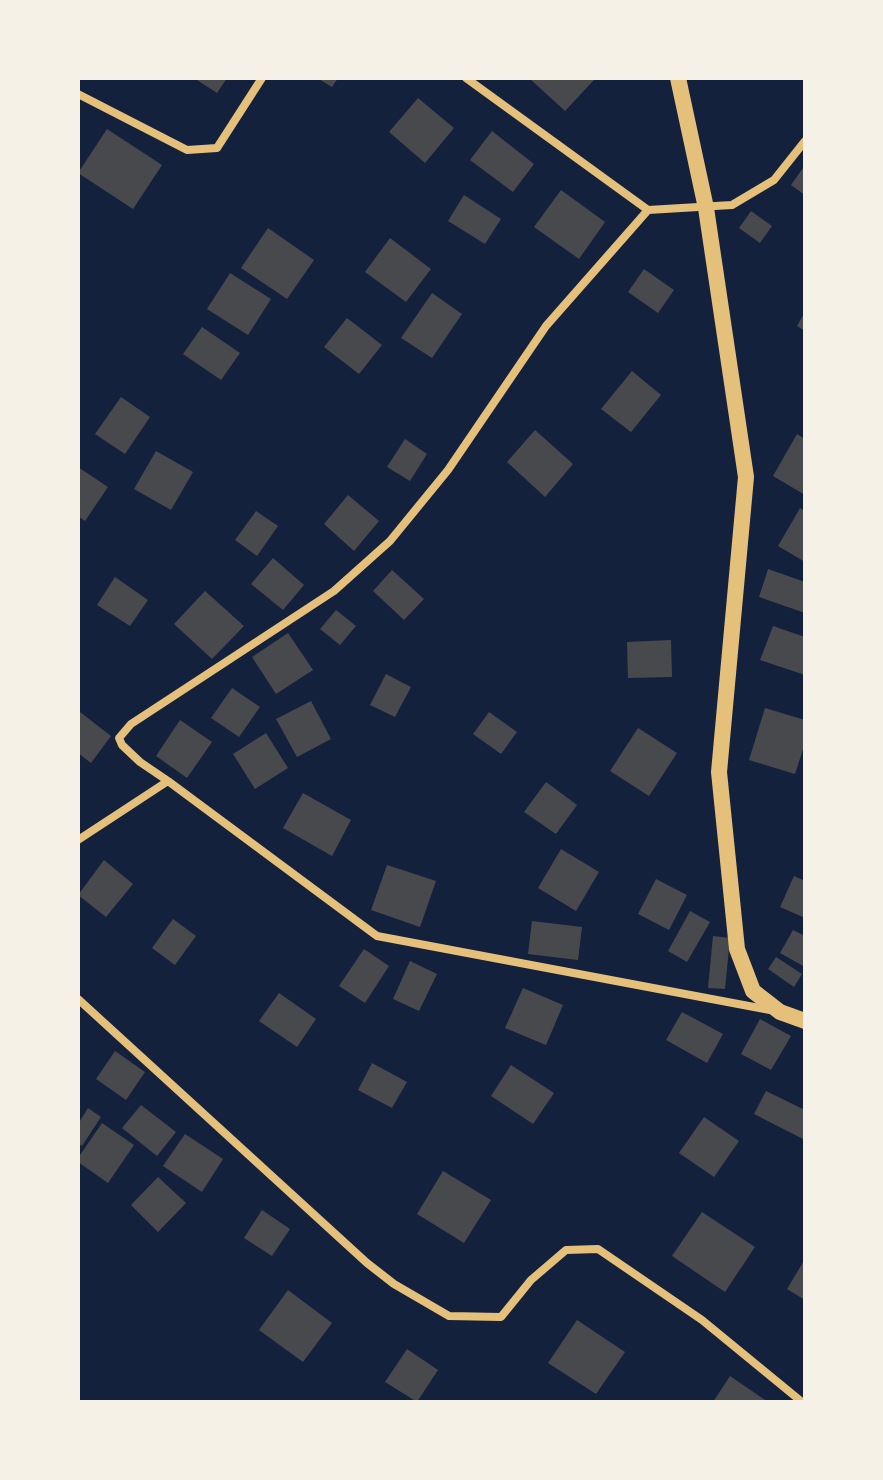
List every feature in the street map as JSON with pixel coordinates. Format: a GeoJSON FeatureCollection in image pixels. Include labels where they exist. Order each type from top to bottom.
{"type":"FeatureCollection","features":[{"type":"Feature","properties":{"kind":"main road"},"geometry":{"type":"LineString","coordinates":[[678,78],[706,208],[746,477],[719,772],[737,949],[753,991],[780,1012],[805,1021]]}},
{"type":"Feature","properties":{"kind":"street"},"geometry":{"type":"LineString","coordinates":[[78,94],[187,150],[217,148],[262,78]]}},
{"type":"Feature","properties":{"kind":"street"},"geometry":{"type":"LineString","coordinates":[[466,78],[648,210],[732,205],[774,180],[805,141]]}},
{"type":"Feature","properties":{"kind":"street"},"geometry":{"type":"LineString","coordinates":[[648,210],[546,326],[448,470],[390,541],[334,591],[184,691],[153,708],[131,724],[119,738],[129,752],[377,936],[780,1012]]}},
{"type":"Feature","properties":{"kind":"street"},"geometry":{"type":"LineString","coordinates":[[78,840],[168,781]]}},
{"type":"Feature","properties":{"kind":"street"},"geometry":{"type":"LineString","coordinates":[[78,999],[367,1263],[394,1284],[449,1316],[501,1317],[531,1280],[566,1250],[598,1249],[702,1320],[802,1402]]}},
{"type":"Feature","properties":{"kind":"building"},"geometry":{"type":"Polygon","coordinates":[[[194,78],[227,78],[217,93],[194,78]]]}},
{"type":"Feature","properties":{"kind":"building"},"geometry":{"type":"Polygon","coordinates":[[[317,78],[338,78],[332,87],[317,78]]]}},
{"type":"Feature","properties":{"kind":"building"},"geometry":{"type":"Polygon","coordinates":[[[529,78],[591,78],[594,80],[565,111],[529,78]]]}},
{"type":"Feature","properties":{"kind":"building"},"geometry":{"type":"Polygon","coordinates":[[[418,98],[454,128],[425,163],[389,132],[418,98]]]}},
{"type":"Feature","properties":{"kind":"building"},"geometry":{"type":"Polygon","coordinates":[[[107,129],[162,165],[133,209],[78,173],[107,129]]]}},
{"type":"Feature","properties":{"kind":"building"},"geometry":{"type":"Polygon","coordinates":[[[492,131],[534,164],[513,192],[470,160],[492,131]]]}},
{"type":"Feature","properties":{"kind":"building"},"geometry":{"type":"Polygon","coordinates":[[[805,165],[805,195],[791,185],[805,165]]]}},
{"type":"Feature","properties":{"kind":"building"},"geometry":{"type":"Polygon","coordinates":[[[561,190],[605,222],[579,259],[534,227],[561,190]]]}},
{"type":"Feature","properties":{"kind":"building"},"geometry":{"type":"Polygon","coordinates":[[[464,195],[501,219],[485,244],[448,221],[464,195]]]}},
{"type":"Feature","properties":{"kind":"building"},"geometry":{"type":"Polygon","coordinates":[[[751,211],[772,226],[760,243],[739,228],[751,211]]]}},
{"type":"Feature","properties":{"kind":"building"},"geometry":{"type":"Polygon","coordinates":[[[268,228],[314,260],[287,299],[241,268],[268,228]]]}},
{"type":"Feature","properties":{"kind":"building"},"geometry":{"type":"Polygon","coordinates":[[[390,238],[431,269],[406,302],[365,272],[390,238]]]}},
{"type":"Feature","properties":{"kind":"building"},"geometry":{"type":"Polygon","coordinates":[[[644,269],[674,290],[658,313],[628,292],[644,269]]]}},
{"type":"Feature","properties":{"kind":"building"},"geometry":{"type":"Polygon","coordinates":[[[230,273],[271,299],[248,335],[207,309],[230,273]]]}},
{"type":"Feature","properties":{"kind":"building"},"geometry":{"type":"Polygon","coordinates":[[[432,293],[462,314],[432,358],[401,338],[432,293]]]}},
{"type":"Feature","properties":{"kind":"building"},"geometry":{"type":"Polygon","coordinates":[[[805,312],[805,331],[797,326],[805,312]]]}},
{"type":"Feature","properties":{"kind":"building"},"geometry":{"type":"Polygon","coordinates":[[[347,318],[382,345],[359,374],[324,347],[347,318]]]}},
{"type":"Feature","properties":{"kind":"building"},"geometry":{"type":"Polygon","coordinates":[[[202,327],[240,353],[221,380],[183,354],[202,327]]]}},
{"type":"Feature","properties":{"kind":"building"},"geometry":{"type":"Polygon","coordinates":[[[632,371],[661,395],[631,432],[601,409],[632,371]]]}},
{"type":"Feature","properties":{"kind":"building"},"geometry":{"type":"Polygon","coordinates":[[[121,397],[150,417],[125,454],[95,434],[121,397]]]}},
{"type":"Feature","properties":{"kind":"building"},"geometry":{"type":"Polygon","coordinates":[[[535,430],[573,464],[545,497],[507,462],[535,430]]]}},
{"type":"Feature","properties":{"kind":"building"},"geometry":{"type":"Polygon","coordinates":[[[797,434],[805,439],[805,495],[773,476],[797,434]]]}},
{"type":"Feature","properties":{"kind":"building"},"geometry":{"type":"Polygon","coordinates":[[[405,439],[427,454],[410,481],[387,467],[405,439]]]}},
{"type":"Feature","properties":{"kind":"building"},"geometry":{"type":"Polygon","coordinates":[[[156,451],[193,472],[171,510],[134,489],[156,451]]]}},
{"type":"Feature","properties":{"kind":"building"},"geometry":{"type":"Polygon","coordinates":[[[78,467],[108,487],[85,521],[78,516],[78,467]]]}},
{"type":"Feature","properties":{"kind":"building"},"geometry":{"type":"Polygon","coordinates":[[[348,495],[379,521],[354,551],[324,524],[348,495]]]}},
{"type":"Feature","properties":{"kind":"building"},"geometry":{"type":"Polygon","coordinates":[[[800,508],[805,511],[805,562],[778,546],[800,508]]]}},
{"type":"Feature","properties":{"kind":"building"},"geometry":{"type":"Polygon","coordinates":[[[256,511],[278,526],[257,556],[235,540],[256,511]]]}},
{"type":"Feature","properties":{"kind":"building"},"geometry":{"type":"Polygon","coordinates":[[[273,558],[304,585],[283,610],[251,584],[273,558]]]}},
{"type":"Feature","properties":{"kind":"building"},"geometry":{"type":"Polygon","coordinates":[[[768,569],[805,582],[805,613],[759,597],[768,569]]]}},
{"type":"Feature","properties":{"kind":"building"},"geometry":{"type":"Polygon","coordinates":[[[392,570],[424,599],[404,620],[373,591],[392,570]]]}},
{"type":"Feature","properties":{"kind":"building"},"geometry":{"type":"Polygon","coordinates":[[[115,577],[148,600],[130,626],[97,605],[115,577]]]}},
{"type":"Feature","properties":{"kind":"building"},"geometry":{"type":"Polygon","coordinates":[[[205,591],[244,626],[212,659],[174,624],[205,591]]]}},
{"type":"Feature","properties":{"kind":"building"},"geometry":{"type":"Polygon","coordinates":[[[336,610],[356,626],[340,645],[320,629],[336,610]]]}},
{"type":"Feature","properties":{"kind":"building"},"geometry":{"type":"Polygon","coordinates":[[[773,626],[805,637],[805,675],[760,660],[773,626]]]}},
{"type":"Feature","properties":{"kind":"building"},"geometry":{"type":"Polygon","coordinates":[[[288,633],[313,670],[276,694],[252,657],[288,633]]]}},
{"type":"Feature","properties":{"kind":"building"},"geometry":{"type":"Polygon","coordinates":[[[671,640],[672,677],[628,678],[627,642],[671,640]]]}},
{"type":"Feature","properties":{"kind":"building"},"geometry":{"type":"Polygon","coordinates":[[[386,674],[411,687],[395,717],[370,705],[386,674]]]}},
{"type":"Feature","properties":{"kind":"building"},"geometry":{"type":"Polygon","coordinates":[[[232,688],[260,707],[239,737],[211,718],[232,688]]]}},
{"type":"Feature","properties":{"kind":"building"},"geometry":{"type":"Polygon","coordinates":[[[311,701],[331,739],[297,757],[276,719],[311,701]]]}},
{"type":"Feature","properties":{"kind":"building"},"geometry":{"type":"Polygon","coordinates":[[[765,708],[805,720],[805,743],[795,774],[749,760],[765,708]]]}},
{"type":"Feature","properties":{"kind":"building"},"geometry":{"type":"Polygon","coordinates":[[[80,712],[111,736],[91,763],[78,753],[80,712]]]}},
{"type":"Feature","properties":{"kind":"building"},"geometry":{"type":"Polygon","coordinates":[[[489,712],[517,732],[501,754],[473,734],[489,712]]]}},
{"type":"Feature","properties":{"kind":"building"},"geometry":{"type":"Polygon","coordinates":[[[180,720],[212,742],[187,778],[156,756],[180,720]]]}},
{"type":"Feature","properties":{"kind":"building"},"geometry":{"type":"Polygon","coordinates":[[[638,728],[677,753],[649,796],[610,771],[638,728]]]}},
{"type":"Feature","properties":{"kind":"building"},"geometry":{"type":"Polygon","coordinates":[[[266,733],[288,768],[255,789],[233,754],[266,733]]]}},
{"type":"Feature","properties":{"kind":"building"},"geometry":{"type":"Polygon","coordinates":[[[546,782],[577,805],[556,834],[524,812],[546,782]]]}},
{"type":"Feature","properties":{"kind":"building"},"geometry":{"type":"Polygon","coordinates":[[[303,793],[351,820],[332,856],[283,828],[303,793]]]}},
{"type":"Feature","properties":{"kind":"building"},"geometry":{"type":"Polygon","coordinates":[[[561,849],[599,872],[576,911],[538,888],[561,849]]]}},
{"type":"Feature","properties":{"kind":"building"},"geometry":{"type":"Polygon","coordinates":[[[104,860],[133,884],[106,917],[78,895],[104,860]]]}},
{"type":"Feature","properties":{"kind":"building"},"geometry":{"type":"Polygon","coordinates":[[[387,865],[436,881],[420,927],[371,910],[387,865]]]}},
{"type":"Feature","properties":{"kind":"building"},"geometry":{"type":"Polygon","coordinates":[[[794,876],[805,881],[805,918],[780,907],[794,876]]]}},
{"type":"Feature","properties":{"kind":"building"},"geometry":{"type":"Polygon","coordinates":[[[656,879],[687,895],[669,930],[638,914],[656,879]]]}},
{"type":"Feature","properties":{"kind":"building"},"geometry":{"type":"Polygon","coordinates":[[[690,911],[710,922],[687,962],[668,951],[690,911]]]}},
{"type":"Feature","properties":{"kind":"building"},"geometry":{"type":"Polygon","coordinates":[[[173,919],[196,936],[175,965],[152,948],[173,919]]]}},
{"type":"Feature","properties":{"kind":"building"},"geometry":{"type":"Polygon","coordinates":[[[532,921],[582,927],[578,960],[528,954],[532,921]]]}},
{"type":"Feature","properties":{"kind":"building"},"geometry":{"type":"Polygon","coordinates":[[[793,930],[805,936],[805,967],[780,953],[793,930]]]}},
{"type":"Feature","properties":{"kind":"building"},"geometry":{"type":"Polygon","coordinates":[[[713,936],[730,938],[725,989],[708,988],[713,936]]]}},
{"type":"Feature","properties":{"kind":"building"},"geometry":{"type":"Polygon","coordinates":[[[364,949],[389,966],[365,1003],[339,986],[364,949]]]}},
{"type":"Feature","properties":{"kind":"building"},"geometry":{"type":"Polygon","coordinates":[[[776,957],[802,974],[794,987],[768,969],[776,957]]]}},
{"type":"Feature","properties":{"kind":"building"},"geometry":{"type":"Polygon","coordinates":[[[410,961],[437,974],[419,1011],[393,999],[410,961]]]}},
{"type":"Feature","properties":{"kind":"building"},"geometry":{"type":"Polygon","coordinates":[[[523,988],[563,1005],[546,1045],[505,1028],[523,988]]]}},
{"type":"Feature","properties":{"kind":"building"},"geometry":{"type":"Polygon","coordinates":[[[279,993],[316,1019],[297,1047],[259,1021],[279,993]]]}},
{"type":"Feature","properties":{"kind":"building"},"geometry":{"type":"Polygon","coordinates":[[[682,1012],[723,1034],[707,1063],[666,1040],[682,1012]]]}},
{"type":"Feature","properties":{"kind":"building"},"geometry":{"type":"Polygon","coordinates":[[[760,1019],[791,1036],[771,1070],[741,1054],[760,1019]]]}},
{"type":"Feature","properties":{"kind":"building"},"geometry":{"type":"Polygon","coordinates":[[[115,1051],[145,1072],[126,1100],[96,1079],[115,1051]]]}},
{"type":"Feature","properties":{"kind":"building"},"geometry":{"type":"Polygon","coordinates":[[[372,1063],[407,1082],[392,1108],[358,1090],[372,1063]]]}},
{"type":"Feature","properties":{"kind":"building"},"geometry":{"type":"Polygon","coordinates":[[[511,1065],[554,1093],[533,1124],[491,1096],[511,1065]]]}},
{"type":"Feature","properties":{"kind":"building"},"geometry":{"type":"Polygon","coordinates":[[[766,1091],[805,1110],[805,1140],[754,1114],[766,1091]]]}},
{"type":"Feature","properties":{"kind":"building"},"geometry":{"type":"Polygon","coordinates":[[[141,1105],[176,1132],[157,1156],[122,1128],[141,1105]]]}},
{"type":"Feature","properties":{"kind":"building"},"geometry":{"type":"Polygon","coordinates":[[[88,1108],[101,1117],[82,1146],[78,1143],[78,1124],[88,1108]]]}},
{"type":"Feature","properties":{"kind":"building"},"geometry":{"type":"Polygon","coordinates":[[[704,1117],[739,1141],[714,1177],[679,1153],[704,1117]]]}},
{"type":"Feature","properties":{"kind":"building"},"geometry":{"type":"Polygon","coordinates":[[[102,1123],[134,1145],[108,1183],[78,1162],[102,1123]]]}},
{"type":"Feature","properties":{"kind":"building"},"geometry":{"type":"Polygon","coordinates":[[[185,1134],[223,1159],[202,1192],[163,1166],[185,1134]]]}},
{"type":"Feature","properties":{"kind":"building"},"geometry":{"type":"Polygon","coordinates":[[[443,1171],[491,1200],[464,1243],[417,1214],[443,1171]]]}},
{"type":"Feature","properties":{"kind":"building"},"geometry":{"type":"Polygon","coordinates":[[[158,1177],[186,1203],[158,1232],[131,1205],[158,1177]]]}},
{"type":"Feature","properties":{"kind":"building"},"geometry":{"type":"Polygon","coordinates":[[[262,1210],[290,1229],[272,1256],[244,1238],[262,1210]]]}},
{"type":"Feature","properties":{"kind":"building"},"geometry":{"type":"Polygon","coordinates":[[[702,1212],[755,1247],[725,1292],[672,1256],[702,1212]]]}},
{"type":"Feature","properties":{"kind":"building"},"geometry":{"type":"Polygon","coordinates":[[[805,1259],[805,1300],[787,1289],[805,1259]]]}},
{"type":"Feature","properties":{"kind":"building"},"geometry":{"type":"Polygon","coordinates":[[[288,1290],[332,1323],[303,1362],[259,1330],[288,1290]]]}},
{"type":"Feature","properties":{"kind":"building"},"geometry":{"type":"Polygon","coordinates":[[[577,1320],[625,1352],[596,1394],[548,1363],[577,1320]]]}},
{"type":"Feature","properties":{"kind":"building"},"geometry":{"type":"Polygon","coordinates":[[[407,1349],[438,1370],[417,1402],[385,1382],[407,1349]]]}},
{"type":"Feature","properties":{"kind":"building"},"geometry":{"type":"Polygon","coordinates":[[[730,1376],[768,1402],[713,1402],[730,1376]]]}}]}
